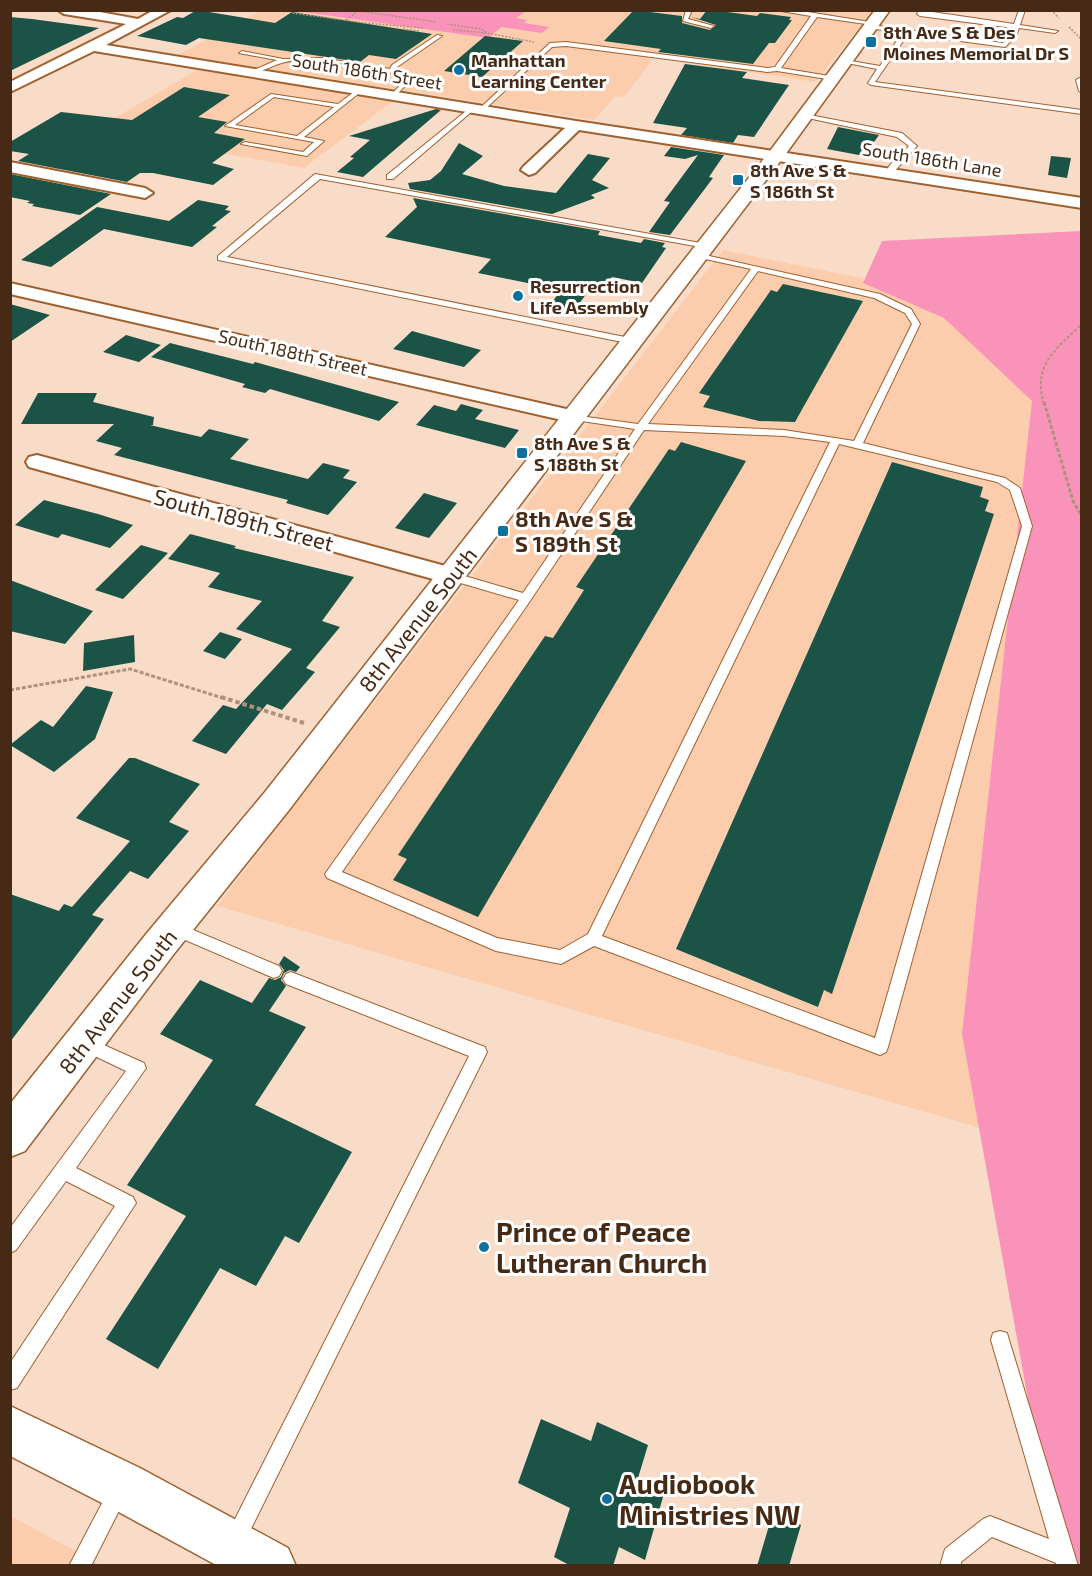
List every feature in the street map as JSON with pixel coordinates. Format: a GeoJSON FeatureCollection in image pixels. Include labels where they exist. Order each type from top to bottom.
{"type":"FeatureCollection","features":[{"type":"Feature","properties":{"kind":"street"},"geometry":{"type":"LineString","coordinates":[[64,10],[140,23]]}},
{"type":"Feature","properties":{"kind":"street"},"geometry":{"type":"LineString","coordinates":[[10,88],[165,10]]}},
{"type":"Feature","properties":{"kind":"street","name":"8th Avenue South"},"geometry":{"type":"LineString","coordinates":[[10,1137],[331,732],[575,417],[876,20]]}},
{"type":"Feature","properties":{"kind":"street","name":"South 186th Street"},"geometry":{"type":"LineString","coordinates":[[94,46],[576,125],[776,154]]}},
{"type":"Feature","properties":{"kind":"street"},"geometry":{"type":"LineString","coordinates":[[529,170],[576,125]]}},
{"type":"Feature","properties":{"kind":"street","name":"South 186th Lane"},"geometry":{"type":"LineString","coordinates":[[776,154],[1082,203]]}},
{"type":"Feature","properties":{"kind":"street"},"geometry":{"type":"LineString","coordinates":[[10,167],[145,193]]}},
{"type":"Feature","properties":{"kind":"street","name":"South 188th Street"},"geometry":{"type":"LineString","coordinates":[[10,288],[575,417]]}},
{"type":"Feature","properties":{"kind":"street","name":"South 189th Street"},"geometry":{"type":"LineString","coordinates":[[37,462],[451,576]]}},
{"type":"Feature","properties":{"kind":"street"},"geometry":{"type":"LineString","coordinates":[[10,1430],[122,1486],[251,1556]]}},
{"type":"Feature","properties":{"kind":"lane"},"geometry":{"type":"LineString","coordinates":[[689,10],[685,20],[711,26]]}},
{"type":"Feature","properties":{"kind":"lane"},"geometry":{"type":"LineString","coordinates":[[778,10],[876,20],[906,32],[1005,45],[1014,35],[1022,10]]}},
{"type":"Feature","properties":{"kind":"lane"},"geometry":{"type":"LineString","coordinates":[[922,10],[920,14],[1055,31]]}},
{"type":"Feature","properties":{"kind":"lane"},"geometry":{"type":"LineString","coordinates":[[777,69],[815,15]]}},
{"type":"Feature","properties":{"kind":"lane"},"geometry":{"type":"LineString","coordinates":[[906,32],[871,83],[1082,112]]}},
{"type":"Feature","properties":{"kind":"lane"},"geometry":{"type":"LineString","coordinates":[[393,72],[394,66],[441,33]]}},
{"type":"Feature","properties":{"kind":"lane"},"geometry":{"type":"LineString","coordinates":[[390,177],[478,109],[550,45],[567,44],[767,70],[881,68]]}},
{"type":"Feature","properties":{"kind":"lane"},"geometry":{"type":"LineString","coordinates":[[242,53],[282,59],[303,58],[393,72],[405,78],[406,82],[394,95]]}},
{"type":"Feature","properties":{"kind":"lane"},"geometry":{"type":"LineString","coordinates":[[254,72],[282,59]]}},
{"type":"Feature","properties":{"kind":"lane"},"geometry":{"type":"LineString","coordinates":[[1078,80],[1082,91]]}},
{"type":"Feature","properties":{"kind":"lane"},"geometry":{"type":"LineString","coordinates":[[298,138],[360,90]]}},
{"type":"Feature","properties":{"kind":"lane"},"geometry":{"type":"LineString","coordinates":[[245,144],[304,154],[320,141],[229,126],[273,95],[339,106]]}},
{"type":"Feature","properties":{"kind":"lane"},"geometry":{"type":"LineString","coordinates":[[805,116],[899,135],[913,146],[911,151],[892,165],[889,172]]}},
{"type":"Feature","properties":{"kind":"lane"},"geometry":{"type":"LineString","coordinates":[[632,341],[221,258],[318,176],[702,251],[756,268],[877,296],[908,311],[916,324],[857,445]]}},
{"type":"Feature","properties":{"kind":"lane"},"geometry":{"type":"LineString","coordinates":[[756,268],[641,427],[526,598],[332,874],[496,944],[561,957],[593,939],[836,440]]}},
{"type":"Feature","properties":{"kind":"lane"},"geometry":{"type":"LineString","coordinates":[[575,417],[641,427],[784,433],[857,445],[1001,480],[1016,488],[1027,526],[880,1047],[593,939]]}},
{"type":"Feature","properties":{"kind":"lane"},"geometry":{"type":"LineString","coordinates":[[451,576],[526,598]]}},
{"type":"Feature","properties":{"kind":"lane"},"geometry":{"type":"LineString","coordinates":[[174,928],[274,971]]}},
{"type":"Feature","properties":{"kind":"lane"},"geometry":{"type":"LineString","coordinates":[[251,1556],[479,1052],[291,979]]}},
{"type":"Feature","properties":{"kind":"lane"},"geometry":{"type":"LineString","coordinates":[[10,1244],[138,1068],[84,1043]]}},
{"type":"Feature","properties":{"kind":"lane"},"geometry":{"type":"LineString","coordinates":[[10,1381],[128,1203],[64,1171]]}},
{"type":"Feature","properties":{"kind":"lane"},"geometry":{"type":"LineString","coordinates":[[1000,1340],[1067,1561]]}},
{"type":"Feature","properties":{"kind":"lane"},"geometry":{"type":"LineString","coordinates":[[79,1566],[122,1486]]}},
{"type":"Feature","properties":{"kind":"lane"},"geometry":{"type":"LineString","coordinates":[[950,1566],[952,1556],[990,1526],[1067,1561]]}},
{"type":"Feature","properties":{"kind":"path"},"geometry":{"type":"LineString","coordinates":[[293,10],[292,13],[441,33],[490,33],[550,45]]}},
{"type":"Feature","properties":{"kind":"path"},"geometry":{"type":"LineString","coordinates":[[345,20],[358,11],[436,22]]}},
{"type":"Feature","properties":{"kind":"path"},"geometry":{"type":"LineString","coordinates":[[365,23],[432,29]]}},
{"type":"Feature","properties":{"kind":"path"},"geometry":{"type":"LineString","coordinates":[[447,24],[481,29],[490,33]]}},
{"type":"Feature","properties":{"kind":"path"},"geometry":{"type":"LineString","coordinates":[[1082,324],[1048,359],[1041,372],[1039,387],[1073,501],[1082,518]]}},
{"type":"Feature","properties":{"kind":"path"},"geometry":{"type":"LineString","coordinates":[[10,690],[130,669],[331,732]]}},
{"type":"Feature","properties":{"kind":"shaded area","name":"Manhattan Learning Center"},"geometry":{"type":"Polygon","coordinates":[[[259,11],[296,11],[488,38],[526,11],[873,11],[815,82],[654,58],[624,97],[616,96],[594,120],[178,55],[259,11]]]}},
{"type":"Feature","properties":{"kind":"shaded area"},"geometry":{"type":"Polygon","coordinates":[[[296,11],[526,11],[516,18],[527,20],[524,23],[549,27],[542,33],[502,27],[488,38],[296,11]]]}},
{"type":"Feature","properties":{"kind":"shaded area"},"geometry":{"type":"Polygon","coordinates":[[[197,70],[393,101],[304,168],[94,130],[197,70]]]}},
{"type":"Feature","properties":{"kind":"shaded area"},"geometry":{"type":"Polygon","coordinates":[[[1081,231],[1081,1565],[1058,1565],[962,1034],[1032,401],[944,318],[863,283],[882,241],[1081,231]]]}},
{"type":"Feature","properties":{"kind":"shaded area"},"geometry":{"type":"Polygon","coordinates":[[[723,250],[906,287],[1048,389],[1058,469],[980,1128],[217,906],[723,250]]]}},
{"type":"Feature","properties":{"kind":"shaded area"},"geometry":{"type":"Polygon","coordinates":[[[11,1516],[101,1565],[11,1565],[11,1516]]]}},
{"type":"Feature","properties":{"kind":"building"},"geometry":{"type":"Polygon","coordinates":[[[197,10],[275,23],[292,12],[432,34],[396,59],[369,55],[360,62],[199,38],[186,45],[137,36],[197,10]]]}},
{"type":"Feature","properties":{"kind":"building"},"geometry":{"type":"Polygon","coordinates":[[[634,10],[682,16],[682,23],[710,30],[716,25],[691,17],[700,19],[707,10],[713,10],[757,16],[760,13],[791,17],[789,20],[792,20],[775,43],[769,43],[753,64],[658,52],[661,49],[604,41],[634,10]]]}},
{"type":"Feature","properties":{"kind":"building"},"geometry":{"type":"Polygon","coordinates":[[[10,17],[32,19],[99,28],[10,71],[10,17]]]}},
{"type":"Feature","properties":{"kind":"building"},"geometry":{"type":"Polygon","coordinates":[[[485,36],[523,41],[482,77],[444,71],[485,36]]]}},
{"type":"Feature","properties":{"kind":"building"},"geometry":{"type":"Polygon","coordinates":[[[685,64],[747,72],[742,78],[789,85],[754,137],[738,135],[733,143],[681,135],[687,128],[653,123],[685,64]]]}},
{"type":"Feature","properties":{"kind":"building"},"geometry":{"type":"Polygon","coordinates":[[[184,87],[230,95],[198,117],[227,122],[214,133],[245,139],[212,163],[234,169],[213,185],[153,173],[140,173],[127,182],[18,161],[29,154],[10,151],[10,142],[61,112],[132,120],[184,87]]]}},
{"type":"Feature","properties":{"kind":"building"},"geometry":{"type":"Polygon","coordinates":[[[436,109],[441,110],[363,177],[337,172],[370,140],[349,136],[436,109]]]}},
{"type":"Feature","properties":{"kind":"building"},"geometry":{"type":"Polygon","coordinates":[[[838,127],[879,135],[864,156],[827,149],[838,127]]]}},
{"type":"Feature","properties":{"kind":"building"},"geometry":{"type":"Polygon","coordinates":[[[459,143],[483,156],[462,174],[504,186],[556,193],[588,154],[610,158],[592,180],[609,188],[591,195],[595,198],[552,214],[410,189],[408,183],[430,180],[441,171],[459,143]]]}},
{"type":"Feature","properties":{"kind":"building"},"geometry":{"type":"Polygon","coordinates":[[[671,147],[724,155],[709,177],[713,178],[670,235],[649,232],[670,202],[664,201],[698,155],[685,159],[664,156],[671,147]]]}},
{"type":"Feature","properties":{"kind":"building"},"geometry":{"type":"Polygon","coordinates":[[[1051,156],[1071,158],[1067,178],[1048,175],[1051,156]]]}},
{"type":"Feature","properties":{"kind":"building"},"geometry":{"type":"Polygon","coordinates":[[[10,174],[111,194],[80,215],[32,206],[34,204],[27,203],[30,201],[10,197],[10,174]]]}},
{"type":"Feature","properties":{"kind":"building"},"geometry":{"type":"Polygon","coordinates":[[[413,198],[600,231],[598,235],[641,243],[644,239],[665,243],[662,247],[666,248],[642,283],[612,277],[596,295],[587,293],[570,316],[545,311],[559,293],[554,292],[557,289],[478,273],[491,259],[385,237],[417,207],[413,198]]]}},
{"type":"Feature","properties":{"kind":"building"},"geometry":{"type":"Polygon","coordinates":[[[198,200],[229,206],[225,210],[231,211],[212,226],[217,227],[192,247],[104,229],[51,267],[21,260],[97,207],[169,221],[198,200]]]}},
{"type":"Feature","properties":{"kind":"building"},"geometry":{"type":"Polygon","coordinates":[[[783,284],[863,301],[795,422],[759,421],[703,407],[710,396],[699,393],[771,290],[777,292],[783,284]]]}},
{"type":"Feature","properties":{"kind":"building"},"geometry":{"type":"Polygon","coordinates":[[[10,304],[50,315],[10,342],[10,304]]]}},
{"type":"Feature","properties":{"kind":"building"},"geometry":{"type":"Polygon","coordinates":[[[412,331],[481,350],[464,367],[393,349],[412,331]]]}},
{"type":"Feature","properties":{"kind":"building"},"geometry":{"type":"Polygon","coordinates":[[[126,335],[161,345],[139,362],[103,352],[126,335]]]}},
{"type":"Feature","properties":{"kind":"building"},"geometry":{"type":"Polygon","coordinates":[[[170,343],[253,364],[255,362],[399,402],[379,421],[270,389],[265,393],[242,387],[245,384],[151,357],[170,343]]]}},
{"type":"Feature","properties":{"kind":"building"},"geometry":{"type":"Polygon","coordinates":[[[38,393],[97,393],[93,402],[154,417],[153,425],[150,425],[201,437],[209,429],[249,439],[230,459],[308,479],[323,463],[350,470],[343,478],[357,482],[328,515],[286,503],[288,500],[114,455],[122,448],[96,441],[114,424],[21,424],[38,393]]]}},
{"type":"Feature","properties":{"kind":"building"},"geometry":{"type":"Polygon","coordinates":[[[461,404],[483,410],[475,419],[519,430],[505,448],[416,425],[434,405],[456,411],[461,404]]]}},
{"type":"Feature","properties":{"kind":"building"},"geometry":{"type":"Polygon","coordinates":[[[681,442],[746,461],[478,917],[393,880],[407,859],[398,855],[545,636],[553,638],[584,590],[576,587],[669,449],[675,451],[681,442]]]}},
{"type":"Feature","properties":{"kind":"building"},"geometry":{"type":"Polygon","coordinates":[[[892,462],[983,487],[980,497],[989,500],[985,511],[994,514],[832,994],[824,990],[818,1007],[676,949],[892,462]]]}},
{"type":"Feature","properties":{"kind":"building"},"geometry":{"type":"Polygon","coordinates":[[[424,493],[457,503],[429,538],[395,528],[424,493]]]}},
{"type":"Feature","properties":{"kind":"building"},"geometry":{"type":"Polygon","coordinates":[[[44,500],[133,525],[110,548],[62,534],[58,538],[15,525],[44,500]]]}},
{"type":"Feature","properties":{"kind":"building"},"geometry":{"type":"Polygon","coordinates":[[[190,534],[236,546],[234,548],[354,577],[322,621],[340,627],[306,668],[315,672],[282,710],[267,704],[226,754],[192,741],[223,705],[236,709],[292,649],[236,629],[262,601],[208,587],[220,573],[168,559],[190,534]]]}},
{"type":"Feature","properties":{"kind":"building"},"geometry":{"type":"Polygon","coordinates":[[[141,545],[168,553],[123,599],[95,590],[141,545]]]}},
{"type":"Feature","properties":{"kind":"building"},"geometry":{"type":"Polygon","coordinates":[[[10,580],[93,611],[65,644],[10,631],[10,580]]]}},
{"type":"Feature","properties":{"kind":"building"},"geometry":{"type":"Polygon","coordinates":[[[220,632],[242,639],[225,659],[203,651],[220,632]]]}},
{"type":"Feature","properties":{"kind":"building"},"geometry":{"type":"Polygon","coordinates":[[[134,635],[135,662],[83,671],[84,643],[134,635]]]}},
{"type":"Feature","properties":{"kind":"building"},"geometry":{"type":"Polygon","coordinates":[[[86,686],[113,692],[95,739],[54,772],[10,745],[41,720],[53,727],[86,686]]]}},
{"type":"Feature","properties":{"kind":"building"},"geometry":{"type":"Polygon","coordinates":[[[129,758],[135,758],[200,784],[169,822],[189,831],[148,879],[130,871],[92,915],[104,919],[10,1042],[10,894],[59,911],[64,904],[72,907],[130,841],[76,818],[129,758]]]}},
{"type":"Feature","properties":{"kind":"building"},"geometry":{"type":"Polygon","coordinates":[[[284,956],[300,967],[296,972],[290,970],[284,973],[281,980],[286,986],[269,1011],[306,1027],[255,1105],[352,1152],[299,1243],[285,1236],[256,1286],[220,1268],[158,1369],[106,1339],[186,1216],[127,1185],[213,1060],[160,1034],[200,980],[252,1003],[269,978],[275,980],[281,977],[284,970],[279,964],[284,956]]]}},
{"type":"Feature","properties":{"kind":"building","name":"Audiobook Ministries NW"},"geometry":{"type":"Polygon","coordinates":[[[541,1419],[591,1441],[597,1422],[648,1445],[638,1478],[665,1490],[645,1560],[619,1547],[613,1566],[571,1566],[554,1557],[570,1508],[518,1483],[541,1419]]]}},
{"type":"Feature","properties":{"kind":"building"},"geometry":{"type":"Polygon","coordinates":[[[774,1509],[801,1525],[789,1566],[757,1566],[774,1509]]]}},
{"type":"Feature","properties":{"kind":"place","name":"8th Ave S & Des Moines Memorial Dr S"},"geometry":{"type":"Point","coordinates":[871,42]}},
{"type":"Feature","properties":{"kind":"place","name":"Manhattan Learning Center"},"geometry":{"type":"Point","coordinates":[459,70]}},
{"type":"Feature","properties":{"kind":"place","name":"8th Ave S & S 186th St"},"geometry":{"type":"Point","coordinates":[738,180]}},
{"type":"Feature","properties":{"kind":"place","name":"Resurrection Life Assembly"},"geometry":{"type":"Point","coordinates":[518,296]}},
{"type":"Feature","properties":{"kind":"place","name":"8th Ave S & S 188th St"},"geometry":{"type":"Point","coordinates":[522,453]}},
{"type":"Feature","properties":{"kind":"place","name":"8th Ave S & S 189th St"},"geometry":{"type":"Point","coordinates":[503,531]}},
{"type":"Feature","properties":{"kind":"place","name":"Prince of Peace Lutheran Church"},"geometry":{"type":"Point","coordinates":[484,1247]}},
{"type":"Feature","properties":{"kind":"place","name":"Audiobook Ministries NW"},"geometry":{"type":"Point","coordinates":[607,1499]}}]}
